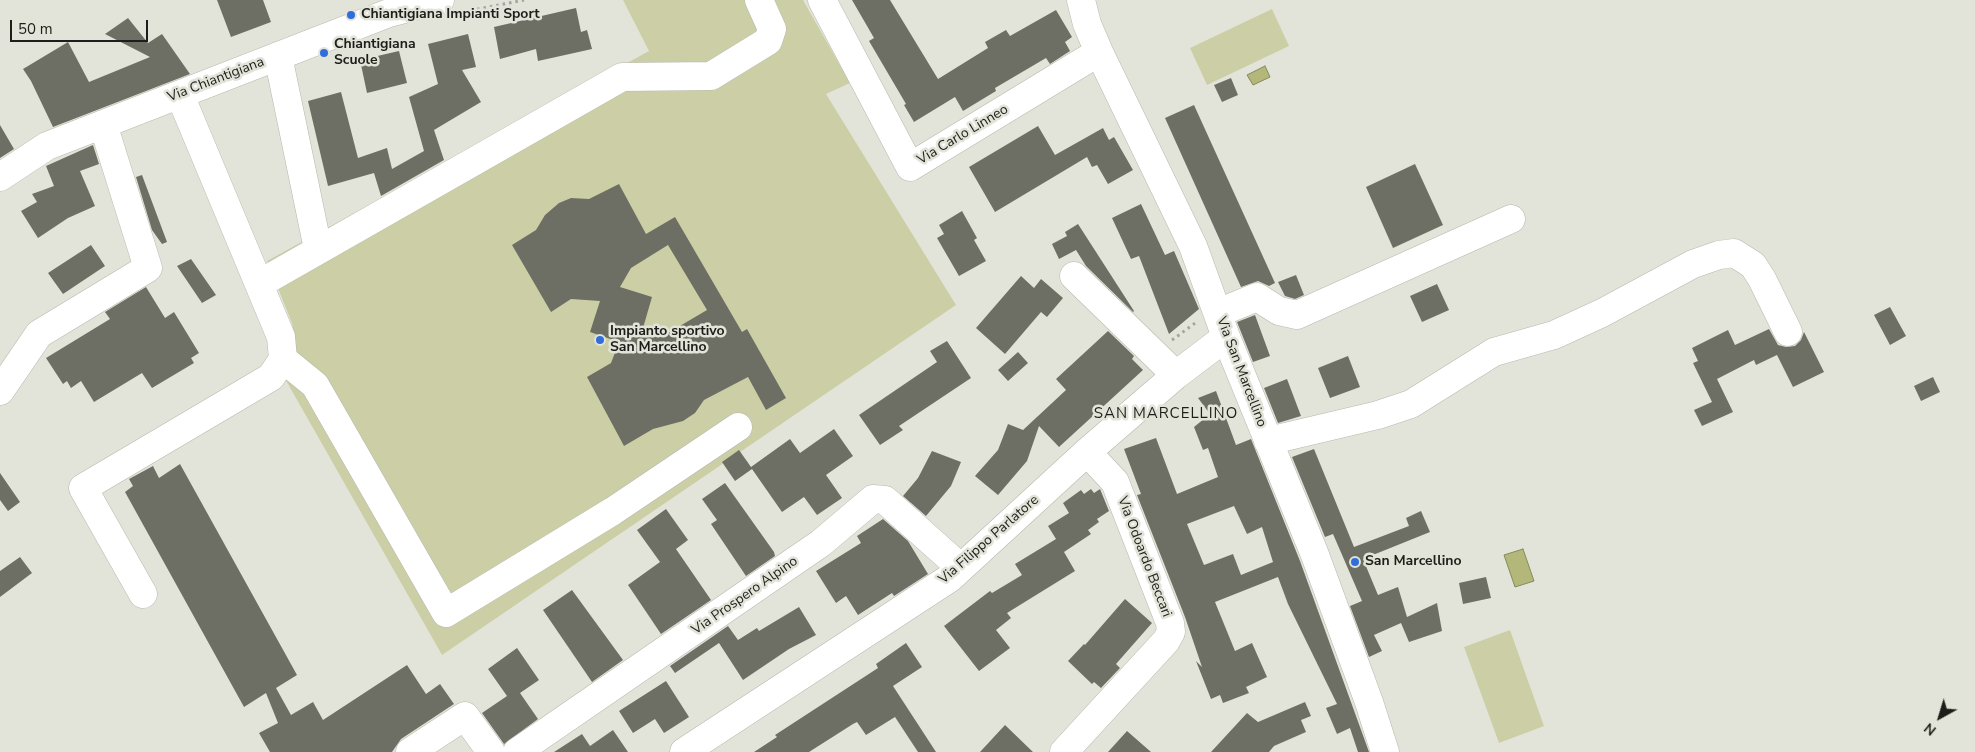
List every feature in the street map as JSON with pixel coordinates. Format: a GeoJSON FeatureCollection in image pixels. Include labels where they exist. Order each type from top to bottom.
{"type":"FeatureCollection","features":[{"type":"Feature","properties":{"kind":"street","name":"Via Chiantigiana"},"geometry":{"type":"LineString","coordinates":[[0,177],[47,146],[389,13],[440,0]]}},
{"type":"Feature","properties":{"kind":"street"},"geometry":{"type":"LineString","coordinates":[[260,284],[318,249],[578,104],[622,77],[711,76],[768,41],[772,29],[759,0]]}},
{"type":"Feature","properties":{"kind":"street","name":"Via Carlo Linneo"},"geometry":{"type":"LineString","coordinates":[[822,0],[910,167],[1099,52]]}},
{"type":"Feature","properties":{"kind":"street","name":"Via San Marcellino"},"geometry":{"type":"LineString","coordinates":[[1082,0],[1087,24],[1099,52],[1192,246],[1268,441],[1315,555],[1369,702],[1385,752]]}},
{"type":"Feature","properties":{"kind":"street"},"geometry":{"type":"LineString","coordinates":[[278,56],[318,249]]}},
{"type":"Feature","properties":{"kind":"street"},"geometry":{"type":"LineString","coordinates":[[143,594],[83,488],[270,377],[283,359],[281,338],[260,284],[180,95]]}},
{"type":"Feature","properties":{"kind":"street"},"geometry":{"type":"LineString","coordinates":[[0,391],[39,334],[148,268],[103,124]]}},
{"type":"Feature","properties":{"kind":"street","name":"Via Filippo Parlatore"},"geometry":{"type":"LineString","coordinates":[[684,752],[950,578],[1087,452],[1176,375],[1222,325],[1257,297],[1279,311],[1297,314],[1510,218]]}},
{"type":"Feature","properties":{"kind":"street"},"geometry":{"type":"LineString","coordinates":[[1268,441],[1411,404],[1494,352],[1554,334],[1602,313],[1693,264],[1718,254],[1734,253],[1752,265],[1788,332]]}},
{"type":"Feature","properties":{"kind":"street"},"geometry":{"type":"LineString","coordinates":[[1074,276],[1176,375]]}},
{"type":"Feature","properties":{"kind":"street"},"geometry":{"type":"LineString","coordinates":[[283,359],[315,385],[446,614],[612,511],[738,427]]}},
{"type":"Feature","properties":{"kind":"street","name":"Via Odoardo Beccari"},"geometry":{"type":"LineString","coordinates":[[1064,752],[1166,641],[1171,632],[1170,623],[1115,482],[1087,452]]}},
{"type":"Feature","properties":{"kind":"street","name":"Via Prospero Alpino"},"geometry":{"type":"LineString","coordinates":[[517,752],[821,543],[873,499],[885,500],[961,568]]}},
{"type":"Feature","properties":{"kind":"street"},"geometry":{"type":"LineString","coordinates":[[410,752],[465,716],[491,752]]}},
{"type":"Feature","properties":{"kind":"shaded area","name":"Impianto sportivo San Marcellino"},"geometry":{"type":"Polygon","coordinates":[[[623,0],[803,0],[850,83],[826,94],[956,305],[442,655],[284,377],[297,356],[292,323],[267,261],[649,51],[623,0]]]}},
{"type":"Feature","properties":{"kind":"shaded area"},"geometry":{"type":"Polygon","coordinates":[[[1272,9],[1289,46],[1207,85],[1190,48],[1272,9]]]}},
{"type":"Feature","properties":{"kind":"shaded area"},"geometry":{"type":"Polygon","coordinates":[[[1265,66],[1270,77],[1253,85],[1247,75],[1265,66]]]}},
{"type":"Feature","properties":{"kind":"shaded area"},"geometry":{"type":"Polygon","coordinates":[[[1523,549],[1534,581],[1515,587],[1504,555],[1523,549]]]}},
{"type":"Feature","properties":{"kind":"shaded area"},"geometry":{"type":"Polygon","coordinates":[[[1510,630],[1544,726],[1499,743],[1464,647],[1510,630]]]}},
{"type":"Feature","properties":{"kind":"building"},"geometry":{"type":"Polygon","coordinates":[[[217,0],[263,0],[271,22],[231,37],[217,0]]]}},
{"type":"Feature","properties":{"kind":"building"},"geometry":{"type":"Polygon","coordinates":[[[852,0],[890,0],[938,79],[988,48],[985,42],[1006,30],[1010,36],[1056,10],[1072,37],[1065,42],[1070,51],[1050,64],[1046,58],[995,88],[996,91],[963,111],[955,97],[914,122],[904,105],[906,104],[869,41],[874,38],[852,0]]]}},
{"type":"Feature","properties":{"kind":"building"},"geometry":{"type":"Polygon","coordinates":[[[576,8],[581,32],[587,30],[592,49],[538,61],[536,49],[500,59],[494,27],[576,8]]]}},
{"type":"Feature","properties":{"kind":"building"},"geometry":{"type":"Polygon","coordinates":[[[128,18],[148,43],[162,34],[190,74],[53,127],[31,81],[23,69],[68,42],[89,82],[150,57],[105,34],[128,18]]]}},
{"type":"Feature","properties":{"kind":"building"},"geometry":{"type":"Polygon","coordinates":[[[468,34],[476,67],[462,70],[481,102],[434,130],[444,160],[381,196],[374,173],[328,186],[308,101],[341,92],[358,158],[387,148],[392,169],[424,151],[409,97],[438,84],[428,44],[468,34]]]}},
{"type":"Feature","properties":{"kind":"building"},"geometry":{"type":"Polygon","coordinates":[[[399,51],[407,83],[367,93],[360,60],[399,51]]]}},
{"type":"Feature","properties":{"kind":"building"},"geometry":{"type":"Polygon","coordinates":[[[1231,78],[1238,95],[1222,102],[1214,85],[1231,78]]]}},
{"type":"Feature","properties":{"kind":"building"},"geometry":{"type":"Polygon","coordinates":[[[1194,105],[1275,283],[1269,286],[1258,281],[1241,287],[1165,118],[1194,105]]]}},
{"type":"Feature","properties":{"kind":"building"},"geometry":{"type":"Polygon","coordinates":[[[0,125],[14,149],[0,158],[0,125]]]}},
{"type":"Feature","properties":{"kind":"building"},"geometry":{"type":"Polygon","coordinates":[[[1038,126],[1055,155],[1103,128],[1109,140],[1114,137],[1133,170],[1108,184],[1097,165],[1092,167],[1087,157],[995,212],[969,167],[1038,126]]]}},
{"type":"Feature","properties":{"kind":"building"},"geometry":{"type":"Polygon","coordinates":[[[93,145],[99,164],[80,171],[95,206],[68,218],[38,238],[21,211],[37,202],[32,194],[54,186],[46,166],[93,145]]]}},
{"type":"Feature","properties":{"kind":"building"},"geometry":{"type":"Polygon","coordinates":[[[1415,164],[1443,225],[1393,248],[1366,187],[1415,164]]]}},
{"type":"Feature","properties":{"kind":"building"},"geometry":{"type":"Polygon","coordinates":[[[142,175],[167,242],[162,244],[152,230],[136,177],[142,175]]]}},
{"type":"Feature","properties":{"kind":"building"},"geometry":{"type":"Polygon","coordinates":[[[619,184],[646,234],[675,217],[742,332],[747,329],[786,398],[766,410],[748,377],[704,400],[695,413],[683,421],[653,429],[624,446],[587,377],[611,363],[619,342],[590,332],[600,301],[571,299],[551,312],[512,245],[536,230],[545,215],[559,203],[571,198],[589,199],[619,184]],[[668,245],[631,268],[620,287],[652,297],[643,328],[668,333],[707,310],[668,245]]]}},
{"type":"Feature","properties":{"kind":"building"},"geometry":{"type":"Polygon","coordinates":[[[1141,204],[1165,255],[1174,251],[1199,309],[1169,334],[1139,256],[1131,259],[1112,218],[1141,204]]]}},
{"type":"Feature","properties":{"kind":"building"},"geometry":{"type":"Polygon","coordinates":[[[962,211],[977,238],[974,240],[986,261],[959,276],[937,238],[944,234],[939,225],[962,211]]]}},
{"type":"Feature","properties":{"kind":"building"},"geometry":{"type":"Polygon","coordinates":[[[1078,224],[1133,312],[1086,266],[1076,250],[1059,259],[1052,244],[1067,236],[1065,232],[1078,224]]]}},
{"type":"Feature","properties":{"kind":"building"},"geometry":{"type":"Polygon","coordinates":[[[91,245],[105,266],[63,294],[48,273],[91,245]]]}},
{"type":"Feature","properties":{"kind":"building"},"geometry":{"type":"Polygon","coordinates":[[[191,259],[216,295],[202,303],[177,266],[191,259]]]}},
{"type":"Feature","properties":{"kind":"building"},"geometry":{"type":"Polygon","coordinates":[[[1296,275],[1304,295],[1295,299],[1285,296],[1278,282],[1296,275]]]}},
{"type":"Feature","properties":{"kind":"building"},"geometry":{"type":"Polygon","coordinates":[[[1021,276],[1034,288],[1041,279],[1063,298],[1047,317],[1041,312],[1005,354],[976,328],[1021,276]]]}},
{"type":"Feature","properties":{"kind":"building"},"geometry":{"type":"Polygon","coordinates":[[[1437,284],[1449,310],[1422,322],[1410,296],[1437,284]]]}},
{"type":"Feature","properties":{"kind":"building"},"geometry":{"type":"Polygon","coordinates":[[[146,287],[165,318],[174,312],[199,353],[191,358],[194,363],[152,388],[142,373],[94,402],[81,381],[71,388],[67,381],[63,384],[46,358],[110,319],[105,312],[146,287]]]}},
{"type":"Feature","properties":{"kind":"building"},"geometry":{"type":"Polygon","coordinates":[[[1890,307],[1906,336],[1890,345],[1874,315],[1890,307]]]}},
{"type":"Feature","properties":{"kind":"building"},"geometry":{"type":"Polygon","coordinates":[[[1255,315],[1270,356],[1253,362],[1237,322],[1255,315]]]}},
{"type":"Feature","properties":{"kind":"building"},"geometry":{"type":"Polygon","coordinates":[[[1769,329],[1778,345],[1786,347],[1795,346],[1801,340],[1804,332],[1824,372],[1793,387],[1777,355],[1756,365],[1754,360],[1717,379],[1733,412],[1702,426],[1694,410],[1712,402],[1693,363],[1698,361],[1692,348],[1728,330],[1735,345],[1769,329]]]}},
{"type":"Feature","properties":{"kind":"building"},"geometry":{"type":"Polygon","coordinates":[[[1108,331],[1134,356],[1132,359],[1143,370],[1059,447],[1039,426],[1027,461],[998,495],[975,476],[998,450],[1008,424],[1023,430],[1066,390],[1056,379],[1108,331]]]}},
{"type":"Feature","properties":{"kind":"building"},"geometry":{"type":"Polygon","coordinates":[[[947,341],[971,378],[899,426],[903,430],[880,445],[859,415],[937,362],[930,351],[947,341]]]}},
{"type":"Feature","properties":{"kind":"building"},"geometry":{"type":"Polygon","coordinates":[[[1018,352],[1028,363],[1008,381],[998,370],[1018,352]]]}},
{"type":"Feature","properties":{"kind":"building"},"geometry":{"type":"Polygon","coordinates":[[[1348,356],[1360,387],[1330,398],[1318,368],[1348,356]]]}},
{"type":"Feature","properties":{"kind":"building"},"geometry":{"type":"Polygon","coordinates":[[[1933,377],[1940,392],[1921,401],[1914,386],[1933,377]]]}},
{"type":"Feature","properties":{"kind":"building"},"geometry":{"type":"Polygon","coordinates":[[[1287,379],[1301,416],[1278,423],[1264,388],[1287,379]]]}},
{"type":"Feature","properties":{"kind":"building"},"geometry":{"type":"Polygon","coordinates":[[[1216,391],[1236,445],[1251,439],[1300,561],[1369,752],[1358,752],[1350,728],[1337,734],[1326,708],[1337,704],[1288,604],[1278,577],[1215,602],[1235,651],[1252,643],[1267,677],[1246,687],[1249,693],[1223,703],[1220,695],[1211,699],[1196,661],[1202,667],[1185,617],[1137,495],[1141,494],[1124,449],[1156,438],[1177,494],[1218,477],[1208,448],[1203,450],[1194,427],[1210,414],[1198,398],[1216,391]],[[1234,506],[1187,524],[1204,565],[1233,554],[1241,575],[1273,562],[1262,527],[1247,534],[1234,506]]]}},
{"type":"Feature","properties":{"kind":"building"},"geometry":{"type":"Polygon","coordinates":[[[834,429],[853,456],[826,475],[842,498],[817,515],[804,497],[782,512],[752,469],[735,481],[722,462],[739,450],[751,467],[790,439],[800,453],[834,429]]]}},
{"type":"Feature","properties":{"kind":"building"},"geometry":{"type":"Polygon","coordinates":[[[1314,449],[1354,547],[1409,526],[1406,518],[1421,511],[1430,532],[1363,559],[1378,595],[1398,587],[1407,617],[1437,603],[1442,631],[1409,642],[1401,623],[1374,635],[1382,651],[1369,657],[1350,606],[1362,601],[1333,534],[1325,537],[1292,457],[1314,449]]]}},
{"type":"Feature","properties":{"kind":"building"},"geometry":{"type":"Polygon","coordinates":[[[932,451],[961,462],[951,486],[926,516],[903,496],[918,478],[932,451]]]}},
{"type":"Feature","properties":{"kind":"building"},"geometry":{"type":"Polygon","coordinates":[[[180,464],[297,675],[276,688],[291,715],[313,702],[323,720],[407,665],[426,694],[440,684],[454,704],[401,739],[392,752],[270,752],[259,733],[278,723],[266,693],[244,707],[125,492],[133,486],[129,479],[153,466],[159,478],[180,464]]]}},
{"type":"Feature","properties":{"kind":"building"},"geometry":{"type":"Polygon","coordinates":[[[0,473],[20,502],[8,511],[0,500],[0,473]]]}},
{"type":"Feature","properties":{"kind":"building"},"geometry":{"type":"Polygon","coordinates":[[[725,483],[775,556],[746,576],[711,524],[717,520],[702,499],[725,483]]]}},
{"type":"Feature","properties":{"kind":"building"},"geometry":{"type":"Polygon","coordinates":[[[1091,489],[1094,493],[1100,489],[1109,511],[1097,519],[1099,522],[1088,530],[1091,534],[1064,552],[1075,571],[1007,613],[1011,618],[996,630],[1010,648],[979,671],[944,626],[990,591],[992,593],[1022,575],[1015,564],[1056,539],[1048,526],[1069,513],[1063,503],[1081,490],[1084,494],[1091,489]]]}},
{"type":"Feature","properties":{"kind":"building"},"geometry":{"type":"Polygon","coordinates":[[[666,509],[688,540],[676,549],[711,600],[661,634],[628,585],[660,562],[637,530],[666,509]]]}},
{"type":"Feature","properties":{"kind":"building"},"geometry":{"type":"Polygon","coordinates":[[[883,519],[908,541],[928,574],[894,596],[892,593],[858,615],[846,596],[836,603],[816,571],[861,543],[857,536],[883,519]]]}},
{"type":"Feature","properties":{"kind":"building"},"geometry":{"type":"Polygon","coordinates":[[[20,557],[32,573],[0,597],[0,571],[20,557]]]}},
{"type":"Feature","properties":{"kind":"building"},"geometry":{"type":"Polygon","coordinates":[[[1486,577],[1491,598],[1463,604],[1459,583],[1486,577]]]}},
{"type":"Feature","properties":{"kind":"building"},"geometry":{"type":"Polygon","coordinates":[[[572,590],[623,660],[592,682],[543,610],[572,590]]]}},
{"type":"Feature","properties":{"kind":"building"},"geometry":{"type":"Polygon","coordinates":[[[1125,599],[1152,623],[1116,664],[1120,668],[1101,688],[1094,682],[1092,684],[1068,661],[1085,645],[1125,599]]]}},
{"type":"Feature","properties":{"kind":"building"},"geometry":{"type":"Polygon","coordinates":[[[799,607],[816,635],[789,649],[743,680],[719,643],[675,673],[670,666],[728,626],[738,640],[757,628],[759,631],[799,607]]]}},
{"type":"Feature","properties":{"kind":"building"},"geometry":{"type":"Polygon","coordinates":[[[906,643],[922,667],[893,686],[936,752],[918,752],[895,717],[866,735],[857,722],[809,752],[754,752],[777,737],[775,735],[878,668],[876,664],[906,643]]]}},
{"type":"Feature","properties":{"kind":"building"},"geometry":{"type":"Polygon","coordinates":[[[517,648],[539,680],[520,693],[538,719],[504,744],[482,713],[507,696],[488,669],[517,648]]]}},
{"type":"Feature","properties":{"kind":"building"},"geometry":{"type":"Polygon","coordinates":[[[666,681],[689,717],[664,733],[655,719],[633,733],[619,711],[666,681]]]}},
{"type":"Feature","properties":{"kind":"building"},"geometry":{"type":"Polygon","coordinates":[[[1305,702],[1311,716],[1301,720],[1306,732],[1274,746],[1269,752],[1211,752],[1247,713],[1258,722],[1305,702]]]}},
{"type":"Feature","properties":{"kind":"building"},"geometry":{"type":"Polygon","coordinates":[[[1005,725],[1033,752],[980,752],[1005,725]]]}},
{"type":"Feature","properties":{"kind":"building"},"geometry":{"type":"Polygon","coordinates":[[[613,730],[628,752],[554,752],[582,734],[590,746],[613,730]]]}},
{"type":"Feature","properties":{"kind":"building"},"geometry":{"type":"Polygon","coordinates":[[[1127,731],[1151,752],[1108,752],[1127,731]]]}},
{"type":"Feature","properties":{"kind":"place","name":"Chiantigiana Impianti Sport"},"geometry":{"type":"Point","coordinates":[351,15]}},
{"type":"Feature","properties":{"kind":"place","name":"Chiantigiana Scuole"},"geometry":{"type":"Point","coordinates":[324,53]}},
{"type":"Feature","properties":{"kind":"place","name":"Impianto sportivo San Marcellino"},"geometry":{"type":"Point","coordinates":[600,340]}},
{"type":"Feature","properties":{"kind":"place","name":"San Marcellino"},"geometry":{"type":"Point","coordinates":[1355,562]}},
{"type":"Feature","properties":{"kind":"district","name":"SAN MARCELLINO"},"geometry":{"type":"Point","coordinates":[1166,414]}}]}
